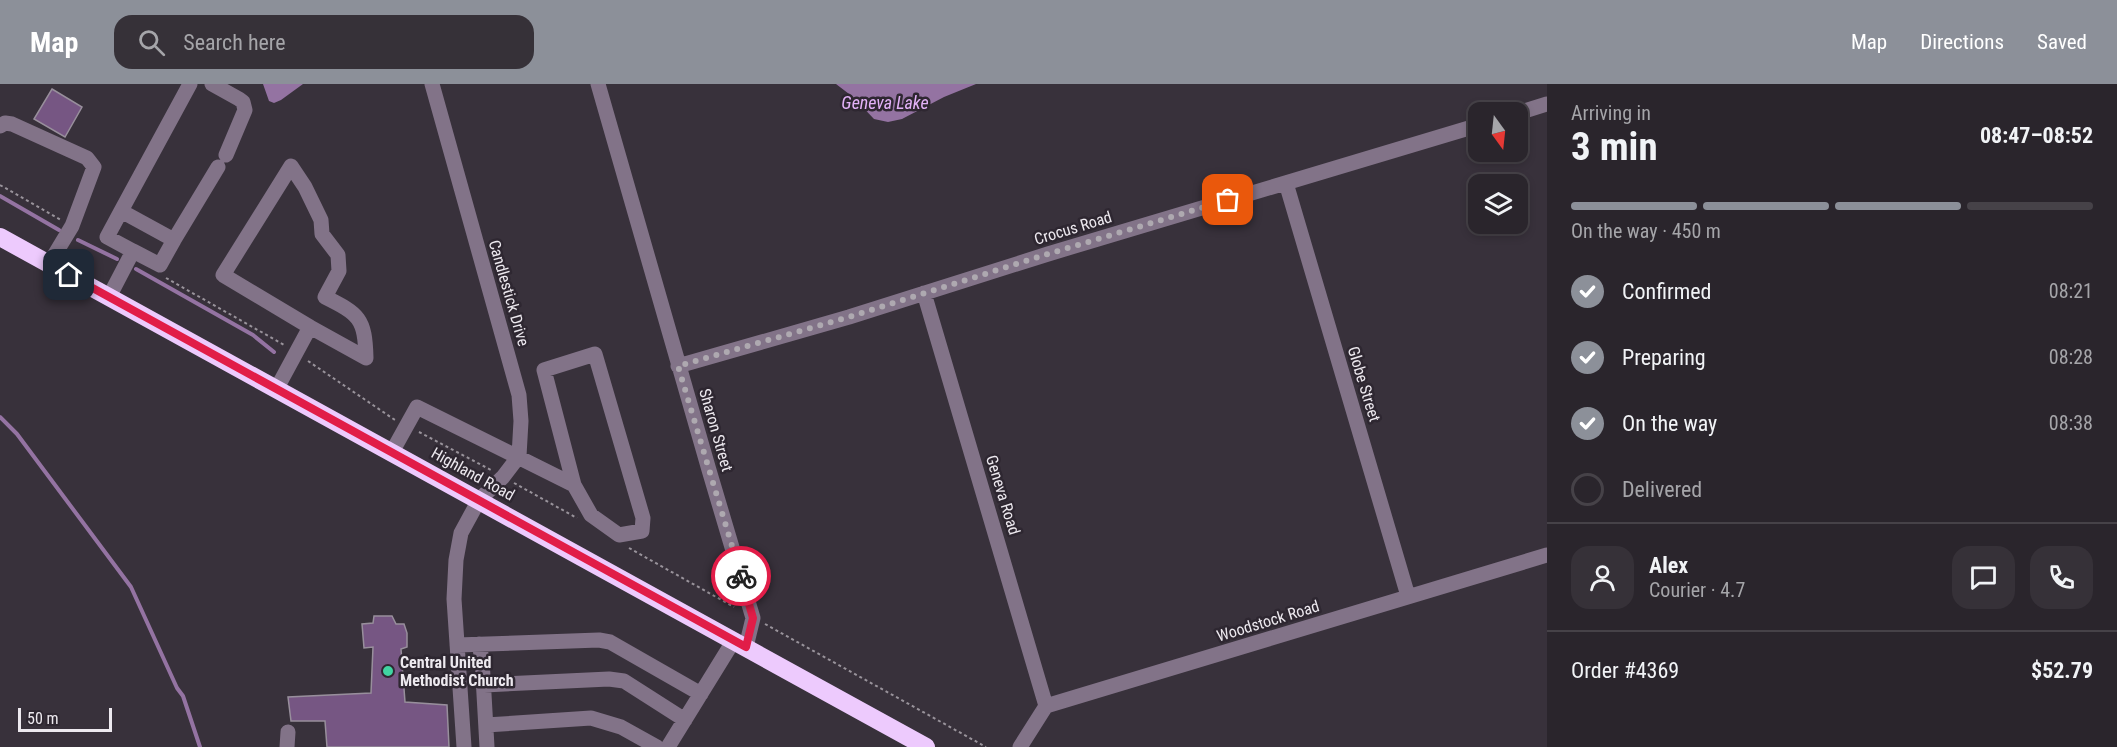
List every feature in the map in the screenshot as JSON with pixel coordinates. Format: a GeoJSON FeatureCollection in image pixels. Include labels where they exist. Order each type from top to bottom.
{"type":"FeatureCollection","features":[{"type":"Feature","properties":{"kind":"highway","name":"Highland Road"},"geometry":{"type":"LineString","coordinates":[[0,237],[926,747]]}},
{"type":"Feature","properties":{"kind":"street"},"geometry":{"type":"LineString","coordinates":[[190,84],[107,237],[160,265],[222,161],[245,110],[243,102],[212,84]]}},
{"type":"Feature","properties":{"kind":"street","name":"Candlestick Drive"},"geometry":{"type":"LineString","coordinates":[[432,84],[519,395],[521,421],[519,456]]}},
{"type":"Feature","properties":{"kind":"street","name":"Sharon Street"},"geometry":{"type":"LineString","coordinates":[[598,84],[753,618],[740,644],[701,694],[668,747]]}},
{"type":"Feature","properties":{"kind":"street"},"geometry":{"type":"LineString","coordinates":[[1528,110],[1547,104]]}},
{"type":"Feature","properties":{"kind":"street"},"geometry":{"type":"LineString","coordinates":[[0,126],[5,123],[12,124],[87,158],[94,167],[72,226],[49,264]]}},
{"type":"Feature","properties":{"kind":"street","name":"Crocus Road"},"geometry":{"type":"LineString","coordinates":[[678,366],[849,317],[1058,251],[1468,128]]}},
{"type":"Feature","properties":{"kind":"street"},"geometry":{"type":"LineString","coordinates":[[291,166],[305,187],[321,220],[322,234],[338,255],[339,271],[325,297],[353,311],[366,335],[366,358],[310,327],[223,275],[291,166]]}},
{"type":"Feature","properties":{"kind":"street","name":"Globe Street"},"geometry":{"type":"LineString","coordinates":[[1286,183],[1408,596]]}},
{"type":"Feature","properties":{"kind":"street"},"geometry":{"type":"LineString","coordinates":[[121,211],[174,240]]}},
{"type":"Feature","properties":{"kind":"street"},"geometry":{"type":"LineString","coordinates":[[109,297],[133,251]]}},
{"type":"Feature","properties":{"kind":"street","name":"Geneva Road"},"geometry":{"type":"LineString","coordinates":[[924,294],[1046,706]]}},
{"type":"Feature","properties":{"kind":"street"},"geometry":{"type":"LineString","coordinates":[[277,388],[310,327]]}},
{"type":"Feature","properties":{"kind":"street"},"geometry":{"type":"LineString","coordinates":[[392,452],[417,407],[574,485],[591,515],[619,535],[642,531],[643,518],[595,354],[544,370],[574,485]]}},
{"type":"Feature","properties":{"kind":"street"},"geometry":{"type":"LineString","coordinates":[[464,747],[454,599],[456,560],[461,532],[479,500],[503,477],[519,456]]}},
{"type":"Feature","properties":{"kind":"street","name":"Woodstock Road"},"geometry":{"type":"LineString","coordinates":[[1046,706],[1547,555]]}},
{"type":"Feature","properties":{"kind":"street"},"geometry":{"type":"LineString","coordinates":[[457,645],[599,640],[610,642],[701,694]]}},
{"type":"Feature","properties":{"kind":"street"},"geometry":{"type":"LineString","coordinates":[[479,644],[484,685],[487,747]]}},
{"type":"Feature","properties":{"kind":"street"},"geometry":{"type":"LineString","coordinates":[[484,685],[609,679],[624,681],[685,720]]}},
{"type":"Feature","properties":{"kind":"street"},"geometry":{"type":"LineString","coordinates":[[1020,747],[1046,706]]}},
{"type":"Feature","properties":{"kind":"street"},"geometry":{"type":"LineString","coordinates":[[486,725],[591,718],[621,727],[657,747]]}},
{"type":"Feature","properties":{"kind":"water"},"geometry":{"type":"Polygon","coordinates":[[[263,84],[303,84],[274,103],[269,101],[263,84]]]}},
{"type":"Feature","properties":{"kind":"water","name":"Geneva Lake"},"geometry":{"type":"Polygon","coordinates":[[[836,84],[976,84],[944,97],[902,119],[888,122],[874,119],[853,97],[836,84]]]}},
{"type":"Feature","properties":{"kind":"building"},"geometry":{"type":"Polygon","coordinates":[[[52,89],[82,107],[65,137],[34,119],[52,89]]]}},
{"type":"Feature","properties":{"kind":"building","name":"Central United Methodist Church"},"geometry":{"type":"Polygon","coordinates":[[[374,616],[392,616],[396,624],[404,624],[407,633],[407,647],[401,649],[405,702],[447,705],[449,747],[327,747],[325,721],[291,721],[288,697],[371,693],[373,647],[364,648],[362,624],[373,623],[374,616]]]}},
{"type":"Feature","properties":{"kind":"waterway"},"geometry":{"type":"LineString","coordinates":[[0,196],[59,230]]}},
{"type":"Feature","properties":{"kind":"waterway"},"geometry":{"type":"LineString","coordinates":[[78,240],[117,259]]}},
{"type":"Feature","properties":{"kind":"waterway"},"geometry":{"type":"LineString","coordinates":[[136,269],[253,335],[274,352]]}},
{"type":"Feature","properties":{"kind":"waterway"},"geometry":{"type":"LineString","coordinates":[[0,417],[17,434],[131,587],[177,688],[183,696],[200,747]]}},
{"type":"Feature","properties":{"kind":"way so far"},"geometry":{"type":"LineString","coordinates":[[741,576],[678,366],[849,317],[1228,200]]}},
{"type":"Feature","properties":{"kind":"place","name":"Central United Methodist Church"},"geometry":{"type":"Point","coordinates":[388,671]}},
{"type":"Feature","properties":{"kind":"route"},"geometry":{"type":"LineString","coordinates":[[69,275],[746,647],[753,618],[741,576]]}}]}
